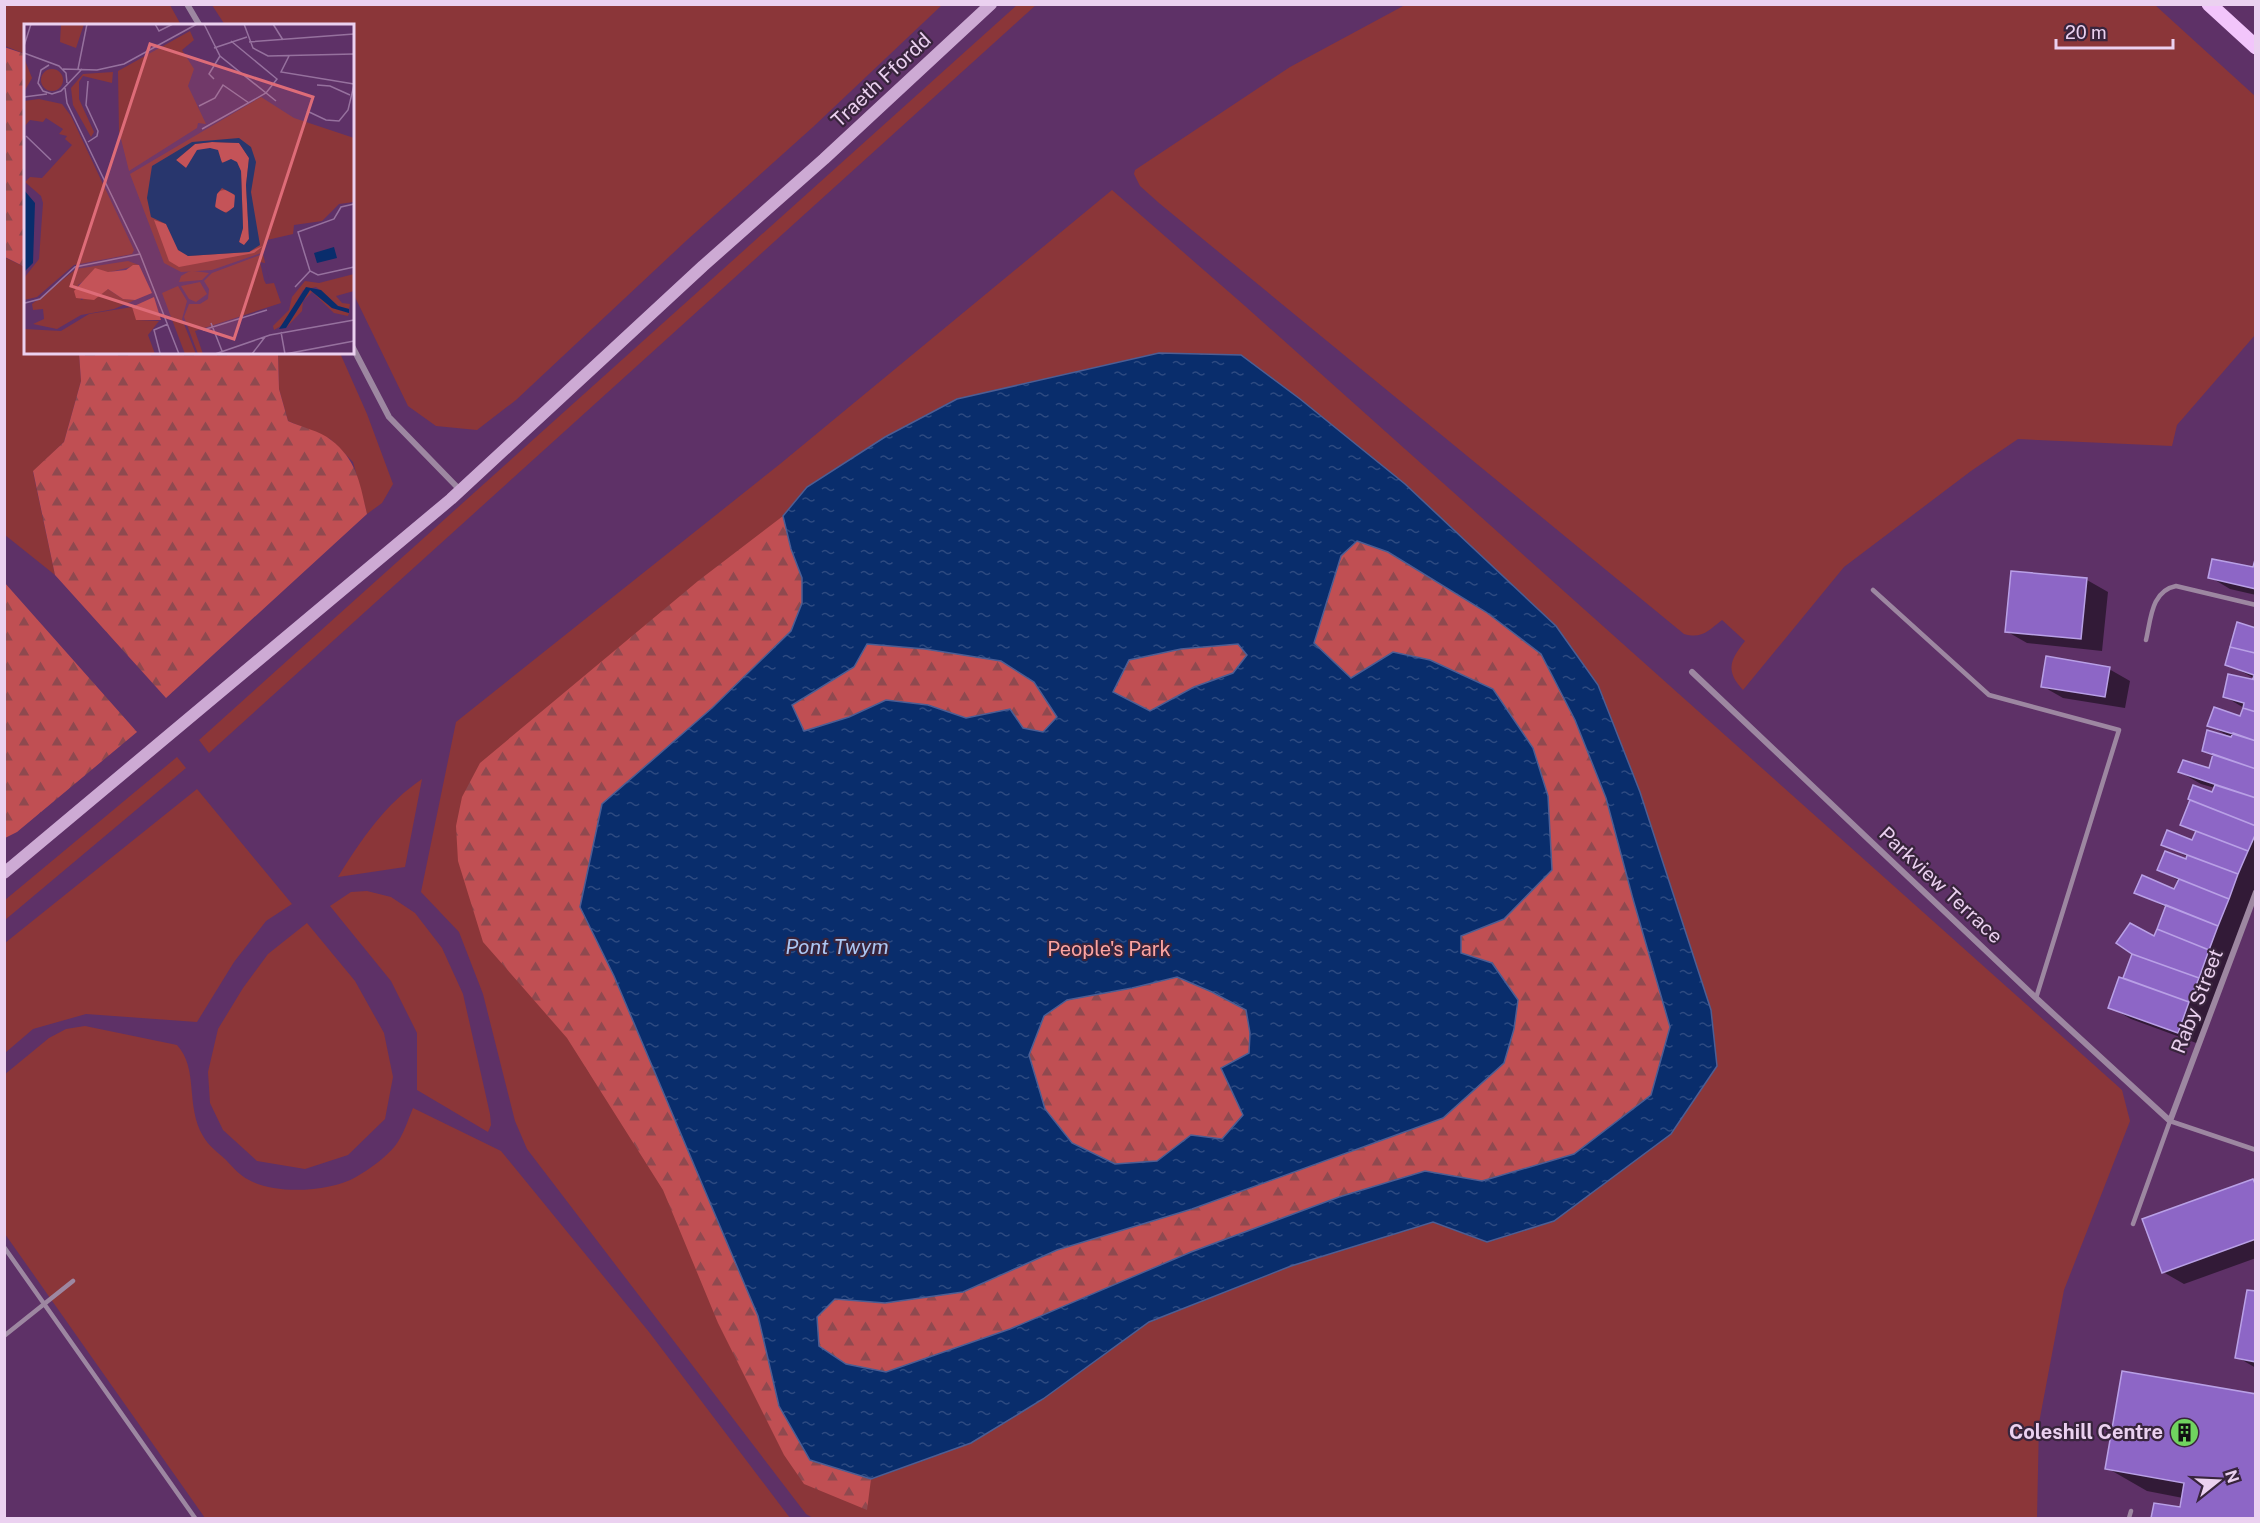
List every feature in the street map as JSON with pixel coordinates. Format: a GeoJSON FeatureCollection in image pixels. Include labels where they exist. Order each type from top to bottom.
{"type":"FeatureCollection","features":[{"type":"Feature","properties":{"kind":"main road","name":"Traeth Ffordd"},"geometry":{"type":"LineString","coordinates":[[4,873],[461,490],[991,4]]}},
{"type":"Feature","properties":{"kind":"main road"},"geometry":{"type":"LineString","coordinates":[[2209,4],[2256,47]]}},
{"type":"Feature","properties":{"kind":"street"},"geometry":{"type":"LineString","coordinates":[[187,4],[199,24]]}},
{"type":"Feature","properties":{"kind":"street"},"geometry":{"type":"LineString","coordinates":[[354,350],[389,417],[461,490]]}},
{"type":"Feature","properties":{"kind":"street","name":"Parkview Terrace"},"geometry":{"type":"LineString","coordinates":[[1692,672],[2036,998],[2170,1121]]}},
{"type":"Feature","properties":{"kind":"street","name":"Raby Street"},"geometry":{"type":"LineString","coordinates":[[2170,1121],[2256,892]]}},
{"type":"Feature","properties":{"kind":"lane"},"geometry":{"type":"LineString","coordinates":[[2146,640],[2156,599],[2168,588],[2176,586],[2256,604]]}},
{"type":"Feature","properties":{"kind":"lane"},"geometry":{"type":"LineString","coordinates":[[1873,590],[1989,695],[2119,730],[2036,998]]}},
{"type":"Feature","properties":{"kind":"lane"},"geometry":{"type":"LineString","coordinates":[[2133,1224],[2170,1121],[2256,1150]]}},
{"type":"Feature","properties":{"kind":"lane"},"geometry":{"type":"LineString","coordinates":[[4,1246],[195,1518]]}},
{"type":"Feature","properties":{"kind":"lane"},"geometry":{"type":"LineString","coordinates":[[4,1336],[73,1281]]}},
{"type":"Feature","properties":{"kind":"lane"},"geometry":{"type":"LineString","coordinates":[[2129,1518],[2131,1511]]}},
{"type":"Feature","properties":{"kind":"green space"},"geometry":{"type":"Polygon","coordinates":[[[4,5],[170,5],[180,24],[24,24],[24,54],[5,46],[4,5]]]}},
{"type":"Feature","properties":{"kind":"green space"},"geometry":{"type":"Polygon","coordinates":[[[212,5],[942,5],[516,400],[477,430],[436,426],[408,406],[354,295],[354,24],[224,24],[212,5]]]}},
{"type":"Feature","properties":{"kind":"green space"},"geometry":{"type":"Polygon","coordinates":[[[1017,5],[1036,5],[209,753],[199,740],[1017,5]]]}},
{"type":"Feature","properties":{"kind":"green space"},"geometry":{"type":"Polygon","coordinates":[[[1405,5],[2155,5],[2255,96],[2255,335],[2177,425],[2172,446],[2018,439],[1971,471],[1844,567],[1743,690],[1734,677],[1732,666],[1736,654],[1745,641],[1722,620],[1700,635],[1684,634],[1159,203],[1140,186],[1134,174],[1135,170],[1290,67],[1405,5]]]}},
{"type":"Feature","properties":{"kind":"green space"},"geometry":{"type":"Polygon","coordinates":[[[4,47],[24,54],[24,266],[5,257],[4,47]]]}},
{"type":"Feature","properties":{"kind":"green space","name":"People's Park"},"geometry":{"type":"Polygon","coordinates":[[[1112,190],[1245,306],[2122,1090],[2130,1121],[2064,1290],[2039,1423],[2037,1518],[813,1518],[806,1514],[527,1149],[515,1121],[483,994],[459,932],[421,892],[456,722],[780,464],[1112,190]]]}},
{"type":"Feature","properties":{"kind":"green space"},"geometry":{"type":"Polygon","coordinates":[[[4,257],[24,267],[24,354],[79,354],[81,381],[64,442],[33,472],[55,575],[5,535],[4,257]]]}},
{"type":"Feature","properties":{"kind":"green space"},"geometry":{"type":"Polygon","coordinates":[[[79,354],[278,354],[279,389],[288,421],[321,434],[340,448],[352,464],[362,493],[367,514],[166,698],[55,575],[33,471],[64,442],[81,381],[79,354]]]}},
{"type":"Feature","properties":{"kind":"green space"},"geometry":{"type":"Polygon","coordinates":[[[278,354],[340,354],[367,414],[393,484],[382,503],[367,514],[353,462],[330,439],[288,421],[279,389],[278,354]]]}},
{"type":"Feature","properties":{"kind":"green space"},"geometry":{"type":"Polygon","coordinates":[[[783,516],[802,578],[802,603],[791,631],[712,708],[580,907],[614,976],[758,1316],[779,1406],[810,1460],[871,1479],[867,1510],[804,1484],[784,1455],[718,1323],[663,1190],[567,1038],[483,942],[458,861],[456,826],[462,797],[480,763],[698,581],[783,516]]]}},
{"type":"Feature","properties":{"kind":"green space"},"geometry":{"type":"Polygon","coordinates":[[[1357,541],[1388,552],[1486,612],[1541,654],[1575,720],[1606,798],[1671,1027],[1651,1095],[1574,1154],[1482,1181],[1425,1171],[1339,1197],[1191,1252],[1010,1329],[886,1372],[846,1364],[818,1346],[817,1317],[835,1299],[885,1303],[963,1292],[1057,1250],[1192,1209],[1443,1118],[1504,1063],[1514,1029],[1492,963],[1461,953],[1461,935],[1504,919],[1393,652],[1351,678],[1314,643],[1341,555],[1357,541]]]}},
{"type":"Feature","properties":{"kind":"green space"},"geometry":{"type":"Polygon","coordinates":[[[4,582],[137,732],[17,832],[5,838],[4,582]]]}},
{"type":"Feature","properties":{"kind":"green space"},"geometry":{"type":"Polygon","coordinates":[[[866,644],[925,649],[1001,661],[1034,682],[1057,717],[1043,732],[1023,728],[1010,709],[966,718],[928,705],[886,700],[849,717],[804,731],[791,705],[854,667],[866,644]]]}},
{"type":"Feature","properties":{"kind":"green space"},"geometry":{"type":"Polygon","coordinates":[[[1239,644],[1248,654],[1233,673],[1194,687],[1150,711],[1112,692],[1129,660],[1181,649],[1239,644]]]}},
{"type":"Feature","properties":{"kind":"green space"},"geometry":{"type":"Polygon","coordinates":[[[177,757],[186,768],[5,920],[5,900],[177,757]]]}},
{"type":"Feature","properties":{"kind":"green space"},"geometry":{"type":"Polygon","coordinates":[[[422,779],[405,867],[338,877],[355,850],[385,811],[422,779]]]}},
{"type":"Feature","properties":{"kind":"green space"},"geometry":{"type":"Polygon","coordinates":[[[197,789],[292,904],[266,921],[234,962],[197,1022],[86,1014],[33,1029],[5,1053],[5,943],[197,789]]]}},
{"type":"Feature","properties":{"kind":"green space"},"geometry":{"type":"Polygon","coordinates":[[[367,891],[391,897],[415,913],[442,948],[463,994],[490,1114],[491,1125],[488,1132],[417,1090],[417,1033],[391,981],[330,906],[351,892],[367,891]]]}},
{"type":"Feature","properties":{"kind":"green space"},"geometry":{"type":"Polygon","coordinates":[[[307,923],[355,981],[384,1033],[393,1077],[385,1119],[348,1155],[305,1169],[257,1161],[223,1130],[210,1103],[208,1072],[218,1029],[243,988],[268,954],[307,923]]]}},
{"type":"Feature","properties":{"kind":"green space"},"geometry":{"type":"Polygon","coordinates":[[[1177,977],[1246,1009],[1250,1033],[1249,1053],[1221,1068],[1243,1114],[1222,1139],[1191,1135],[1157,1161],[1115,1164],[1072,1143],[1045,1109],[1029,1055],[1044,1016],[1067,1000],[1177,977]]]}},
{"type":"Feature","properties":{"kind":"green space"},"geometry":{"type":"Polygon","coordinates":[[[85,1026],[177,1045],[188,1065],[194,1112],[203,1136],[239,1173],[260,1185],[302,1190],[332,1186],[356,1177],[377,1163],[395,1146],[413,1108],[501,1151],[649,1332],[790,1518],[205,1518],[5,1234],[4,1075],[49,1038],[66,1029],[85,1026]]]}},
{"type":"Feature","properties":{"kind":"water","name":"Pont Twym"},"geometry":{"type":"Polygon","coordinates":[[[1159,353],[1241,355],[1300,399],[1405,484],[1556,626],[1598,685],[1640,792],[1711,1010],[1717,1066],[1671,1134],[1554,1221],[1487,1242],[1433,1222],[1291,1266],[1149,1322],[1043,1399],[971,1443],[871,1479],[810,1460],[779,1406],[758,1316],[614,976],[580,907],[602,804],[712,708],[791,631],[802,603],[802,578],[791,549],[783,516],[807,487],[885,437],[957,399],[1159,353]],[[1357,541],[1341,556],[1314,643],[1351,678],[1393,652],[1430,660],[1493,689],[1533,748],[1548,796],[1552,870],[1504,919],[1461,936],[1461,953],[1492,963],[1518,1000],[1514,1029],[1504,1063],[1443,1118],[1192,1209],[1057,1250],[963,1292],[885,1303],[835,1299],[817,1317],[819,1346],[846,1364],[886,1372],[1010,1329],[1191,1252],[1339,1197],[1425,1171],[1482,1181],[1574,1154],[1651,1095],[1670,1027],[1606,798],[1575,720],[1541,654],[1486,612],[1388,552],[1357,541]],[[867,644],[854,667],[792,705],[804,731],[849,717],[886,700],[928,705],[966,718],[1010,709],[1023,728],[1043,732],[1057,717],[1034,682],[1001,661],[925,649],[867,644]],[[1238,644],[1181,649],[1129,660],[1113,692],[1150,711],[1194,687],[1233,673],[1247,655],[1238,644]],[[1177,977],[1067,1000],[1044,1016],[1029,1055],[1045,1109],[1072,1143],[1115,1164],[1157,1161],[1191,1135],[1222,1139],[1243,1115],[1221,1068],[1249,1053],[1250,1033],[1246,1010],[1177,977]]]}},
{"type":"Feature","properties":{"kind":"building"},"geometry":{"type":"Polygon","coordinates":[[[2256,556],[2256,589],[2208,578],[2212,559],[2253,567],[2256,556]]]}},
{"type":"Feature","properties":{"kind":"building"},"geometry":{"type":"Polygon","coordinates":[[[2011,571],[2087,578],[2081,639],[2005,632],[2011,571]]]}},
{"type":"Feature","properties":{"kind":"building"},"geometry":{"type":"Polygon","coordinates":[[[2237,622],[2256,628],[2255,653],[2230,647],[2237,622]]]}},
{"type":"Feature","properties":{"kind":"building"},"geometry":{"type":"Polygon","coordinates":[[[2230,647],[2255,653],[2256,651],[2256,680],[2253,679],[2254,675],[2225,665],[2230,647]]]}},
{"type":"Feature","properties":{"kind":"building"},"geometry":{"type":"Polygon","coordinates":[[[2046,656],[2110,667],[2105,697],[2041,687],[2046,656]]]}},
{"type":"Feature","properties":{"kind":"building"},"geometry":{"type":"Polygon","coordinates":[[[2228,674],[2256,680],[2256,712],[2243,708],[2244,703],[2223,697],[2228,674]]]}},
{"type":"Feature","properties":{"kind":"building"},"geometry":{"type":"Polygon","coordinates":[[[2214,707],[2240,716],[2243,708],[2256,712],[2256,741],[2207,726],[2214,707]]]}},
{"type":"Feature","properties":{"kind":"building"},"geometry":{"type":"Polygon","coordinates":[[[2207,730],[2231,737],[2233,733],[2256,741],[2256,769],[2202,751],[2207,730]]]}},
{"type":"Feature","properties":{"kind":"building"},"geometry":{"type":"Polygon","coordinates":[[[2213,754],[2256,769],[2256,798],[2178,772],[2183,760],[2209,768],[2213,754]]]}},
{"type":"Feature","properties":{"kind":"building"},"geometry":{"type":"Polygon","coordinates":[[[2193,785],[2212,792],[2215,785],[2256,798],[2256,826],[2188,799],[2193,785]]]}},
{"type":"Feature","properties":{"kind":"building"},"geometry":{"type":"Polygon","coordinates":[[[2190,800],[2256,826],[2256,833],[2248,851],[2180,825],[2190,800]]]}},
{"type":"Feature","properties":{"kind":"building"},"geometry":{"type":"Polygon","coordinates":[[[2167,830],[2192,840],[2196,831],[2248,851],[2238,874],[2161,845],[2167,830]]]}},
{"type":"Feature","properties":{"kind":"building"},"geometry":{"type":"Polygon","coordinates":[[[2165,851],[2186,859],[2187,855],[2238,874],[2229,899],[2157,870],[2165,851]]]}},
{"type":"Feature","properties":{"kind":"building"},"geometry":{"type":"Polygon","coordinates":[[[2142,875],[2174,889],[2179,879],[2229,899],[2218,926],[2134,893],[2142,875]]]}},
{"type":"Feature","properties":{"kind":"building"},"geometry":{"type":"Polygon","coordinates":[[[2166,905],[2218,926],[2209,950],[2157,929],[2166,905]]]}},
{"type":"Feature","properties":{"kind":"building"},"geometry":{"type":"Polygon","coordinates":[[[2130,923],[2154,936],[2157,929],[2209,950],[2199,978],[2132,954],[2116,943],[2130,923]]]}},
{"type":"Feature","properties":{"kind":"building"},"geometry":{"type":"Polygon","coordinates":[[[2132,954],[2199,978],[2189,1002],[2123,978],[2132,954]]]}},
{"type":"Feature","properties":{"kind":"building"},"geometry":{"type":"Polygon","coordinates":[[[2119,977],[2189,1002],[2178,1033],[2108,1008],[2119,977]]]}},
{"type":"Feature","properties":{"kind":"building"},"geometry":{"type":"Polygon","coordinates":[[[2253,1179],[2256,1186],[2256,1239],[2162,1273],[2142,1219],[2253,1179]]]}},
{"type":"Feature","properties":{"kind":"building"},"geometry":{"type":"Polygon","coordinates":[[[2247,1290],[2256,1291],[2256,1362],[2235,1358],[2247,1290]]]}},
{"type":"Feature","properties":{"kind":"building","name":"Coleshill Centre"},"geometry":{"type":"Polygon","coordinates":[[[2122,1371],[2256,1394],[2256,1518],[2151,1518],[2154,1503],[2180,1507],[2184,1483],[2105,1469],[2122,1371]]]}},
{"type":"Feature","properties":{"kind":"place","name":"Coleshill Centre"},"geometry":{"type":"Point","coordinates":[2184,1432]}}]}
